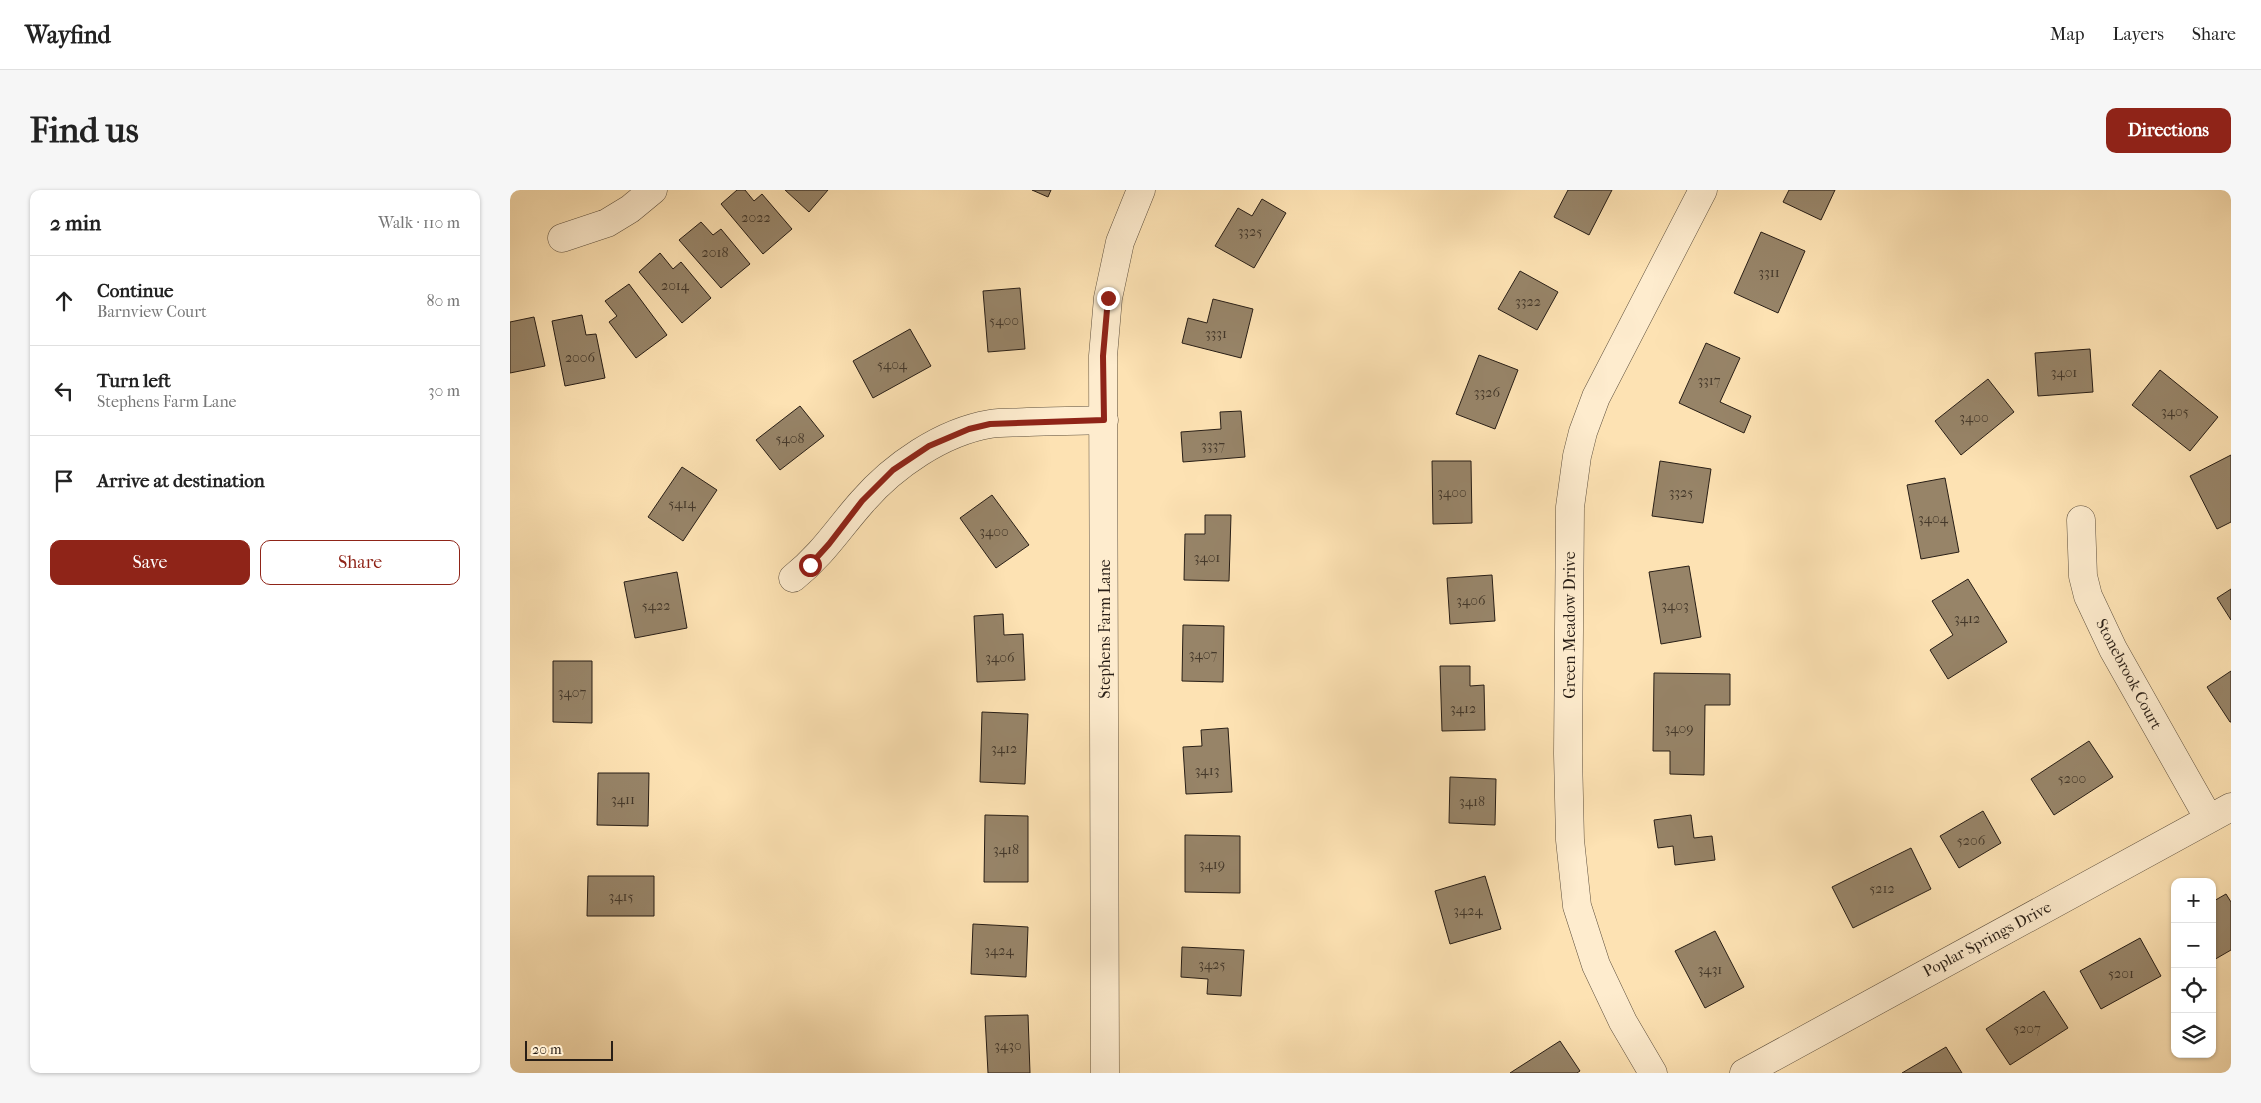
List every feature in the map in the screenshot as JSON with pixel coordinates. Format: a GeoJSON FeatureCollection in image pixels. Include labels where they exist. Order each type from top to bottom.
{"type":"FeatureCollection","features":[{"type":"Feature","properties":{"kind":"street"},"geometry":{"type":"LineString","coordinates":[[562,238],[607,223],[630,209],[653,190]]}},
{"type":"Feature","properties":{"kind":"street","name":"Stephens Farm Lane"},"geometry":{"type":"LineString","coordinates":[[1105,1073],[1103,356],[1108,298],[1120,242],[1141,190]]}},
{"type":"Feature","properties":{"kind":"street","name":"Green Meadow Drive"},"geometry":{"type":"LineString","coordinates":[[1653,1073],[1623,1022],[1596,966],[1577,906],[1570,840],[1568,754],[1570,507],[1579,448],[1596,397],[1703,190]]}},
{"type":"Feature","properties":{"kind":"street"},"geometry":{"type":"LineString","coordinates":[[794,578],[810,565],[829,544],[862,501],[893,470],[929,446],[969,429],[990,424],[1104,420]]}},
{"type":"Feature","properties":{"kind":"street","name":"Stonebrook Court"},"geometry":{"type":"LineString","coordinates":[[2081,520],[2082,576],[2088,596],[2113,648],[2220,813]]}},
{"type":"Feature","properties":{"kind":"street","name":"Poplar Springs Drive"},"geometry":{"type":"LineString","coordinates":[[1744,1073],[2220,813]]}},
{"type":"Feature","properties":{"kind":"building"},"geometry":{"type":"Polygon","coordinates":[[[737,190],[745,190],[754,201],[762,194],[792,229],[763,254],[721,204],[737,190]]]}},
{"type":"Feature","properties":{"kind":"building"},"geometry":{"type":"Polygon","coordinates":[[[785,190],[828,190],[809,212],[785,190]]]}},
{"type":"Feature","properties":{"kind":"building"},"geometry":{"type":"Polygon","coordinates":[[[1032,190],[1051,190],[1048,197],[1032,190]]]}},
{"type":"Feature","properties":{"kind":"building"},"geometry":{"type":"Polygon","coordinates":[[[1568,190],[1612,190],[1589,235],[1554,217],[1568,190]]]}},
{"type":"Feature","properties":{"kind":"building"},"geometry":{"type":"Polygon","coordinates":[[[1789,190],[1835,190],[1821,220],[1783,202],[1789,190]]]}},
{"type":"Feature","properties":{"kind":"building"},"geometry":{"type":"Polygon","coordinates":[[[1262,199],[1286,213],[1254,268],[1215,246],[1238,208],[1252,216],[1262,199]]]}},
{"type":"Feature","properties":{"kind":"building"},"geometry":{"type":"Polygon","coordinates":[[[701,222],[713,235],[721,229],[750,264],[721,288],[679,240],[701,222]]]}},
{"type":"Feature","properties":{"kind":"building"},"geometry":{"type":"Polygon","coordinates":[[[1761,232],[1805,251],[1778,313],[1734,293],[1761,232]]]}},
{"type":"Feature","properties":{"kind":"building"},"geometry":{"type":"Polygon","coordinates":[[[660,253],[673,269],[681,262],[711,298],[682,323],[639,272],[660,253]]]}},
{"type":"Feature","properties":{"kind":"building"},"geometry":{"type":"Polygon","coordinates":[[[1520,271],[1558,292],[1537,330],[1498,309],[1520,271]]]}},
{"type":"Feature","properties":{"kind":"building"},"geometry":{"type":"Polygon","coordinates":[[[629,284],[667,335],[636,358],[609,322],[617,316],[605,301],[629,284]]]}},
{"type":"Feature","properties":{"kind":"building"},"geometry":{"type":"Polygon","coordinates":[[[1020,288],[1025,349],[988,352],[983,291],[1020,288]]]}},
{"type":"Feature","properties":{"kind":"building"},"geometry":{"type":"Polygon","coordinates":[[[1213,299],[1253,309],[1241,358],[1182,343],[1188,318],[1207,323],[1213,299]]]}},
{"type":"Feature","properties":{"kind":"building"},"geometry":{"type":"Polygon","coordinates":[[[582,315],[586,335],[596,334],[605,378],[565,386],[552,321],[582,315]]]}},
{"type":"Feature","properties":{"kind":"building"},"geometry":{"type":"Polygon","coordinates":[[[534,317],[545,366],[510,373],[510,322],[534,317]]]}},
{"type":"Feature","properties":{"kind":"building"},"geometry":{"type":"Polygon","coordinates":[[[910,329],[931,366],[873,398],[853,361],[910,329]]]}},
{"type":"Feature","properties":{"kind":"building"},"geometry":{"type":"Polygon","coordinates":[[[1706,343],[1740,358],[1720,402],[1751,416],[1744,433],[1679,403],[1706,343]]]}},
{"type":"Feature","properties":{"kind":"building"},"geometry":{"type":"Polygon","coordinates":[[[2090,349],[2093,392],[2038,396],[2035,353],[2090,349]]]}},
{"type":"Feature","properties":{"kind":"building"},"geometry":{"type":"Polygon","coordinates":[[[1479,355],[1518,370],[1495,429],[1456,414],[1479,355]]]}},
{"type":"Feature","properties":{"kind":"building"},"geometry":{"type":"Polygon","coordinates":[[[2160,370],[2218,417],[2190,451],[2132,405],[2160,370]]]}},
{"type":"Feature","properties":{"kind":"building"},"geometry":{"type":"Polygon","coordinates":[[[1988,379],[2014,412],[1961,455],[1935,421],[1988,379]]]}},
{"type":"Feature","properties":{"kind":"building"},"geometry":{"type":"Polygon","coordinates":[[[800,406],[824,436],[780,470],[756,440],[800,406]]]}},
{"type":"Feature","properties":{"kind":"building"},"geometry":{"type":"Polygon","coordinates":[[[1241,411],[1245,457],[1183,462],[1181,432],[1221,429],[1220,412],[1241,411]]]}},
{"type":"Feature","properties":{"kind":"building"},"geometry":{"type":"Polygon","coordinates":[[[2231,455],[2231,522],[2217,529],[2190,476],[2231,455]]]}},
{"type":"Feature","properties":{"kind":"building"},"geometry":{"type":"Polygon","coordinates":[[[1432,461],[1471,461],[1472,523],[1433,524],[1432,461]]]}},
{"type":"Feature","properties":{"kind":"building"},"geometry":{"type":"Polygon","coordinates":[[[1660,461],[1711,469],[1703,523],[1652,516],[1660,461]]]}},
{"type":"Feature","properties":{"kind":"building"},"geometry":{"type":"Polygon","coordinates":[[[682,467],[717,490],[683,541],[648,517],[682,467]]]}},
{"type":"Feature","properties":{"kind":"building"},"geometry":{"type":"Polygon","coordinates":[[[1945,478],[1959,552],[1921,559],[1907,485],[1945,478]]]}},
{"type":"Feature","properties":{"kind":"building"},"geometry":{"type":"Polygon","coordinates":[[[992,495],[1029,545],[996,568],[960,518],[992,495]]]}},
{"type":"Feature","properties":{"kind":"building"},"geometry":{"type":"Polygon","coordinates":[[[1205,515],[1231,515],[1229,581],[1184,580],[1185,534],[1205,534],[1205,515]]]}},
{"type":"Feature","properties":{"kind":"building"},"geometry":{"type":"Polygon","coordinates":[[[1689,566],[1701,637],[1661,644],[1649,572],[1689,566]]]}},
{"type":"Feature","properties":{"kind":"building"},"geometry":{"type":"Polygon","coordinates":[[[677,572],[687,628],[635,638],[624,582],[677,572]]]}},
{"type":"Feature","properties":{"kind":"building"},"geometry":{"type":"Polygon","coordinates":[[[1492,575],[1495,621],[1450,624],[1447,578],[1492,575]]]}},
{"type":"Feature","properties":{"kind":"building"},"geometry":{"type":"Polygon","coordinates":[[[1968,579],[2007,642],[1948,679],[1930,650],[1953,635],[1932,601],[1968,579]]]}},
{"type":"Feature","properties":{"kind":"building"},"geometry":{"type":"Polygon","coordinates":[[[2231,589],[2231,620],[2217,598],[2231,589]]]}},
{"type":"Feature","properties":{"kind":"building"},"geometry":{"type":"Polygon","coordinates":[[[1003,614],[1004,635],[1023,634],[1025,680],[977,682],[974,616],[1003,614]]]}},
{"type":"Feature","properties":{"kind":"building"},"geometry":{"type":"Polygon","coordinates":[[[1183,625],[1224,626],[1223,682],[1182,681],[1183,625]]]}},
{"type":"Feature","properties":{"kind":"building"},"geometry":{"type":"Polygon","coordinates":[[[553,661],[592,661],[592,723],[553,722],[553,661]]]}},
{"type":"Feature","properties":{"kind":"building"},"geometry":{"type":"Polygon","coordinates":[[[1440,666],[1470,666],[1470,686],[1484,685],[1485,730],[1442,731],[1440,666]]]}},
{"type":"Feature","properties":{"kind":"building"},"geometry":{"type":"Polygon","coordinates":[[[2231,671],[2231,722],[2230,722],[2207,687],[2231,671]]]}},
{"type":"Feature","properties":{"kind":"building"},"geometry":{"type":"Polygon","coordinates":[[[1654,673],[1730,674],[1730,705],[1705,705],[1704,775],[1670,774],[1670,751],[1653,751],[1654,673]]]}},
{"type":"Feature","properties":{"kind":"building"},"geometry":{"type":"Polygon","coordinates":[[[982,712],[1028,714],[1025,784],[980,782],[982,712]]]}},
{"type":"Feature","properties":{"kind":"building"},"geometry":{"type":"Polygon","coordinates":[[[1228,728],[1232,792],[1186,794],[1183,747],[1202,746],[1201,730],[1228,728]]]}},
{"type":"Feature","properties":{"kind":"building"},"geometry":{"type":"Polygon","coordinates":[[[2089,741],[2113,777],[2054,815],[2031,779],[2089,741]]]}},
{"type":"Feature","properties":{"kind":"building"},"geometry":{"type":"Polygon","coordinates":[[[598,773],[649,773],[648,826],[597,825],[598,773]]]}},
{"type":"Feature","properties":{"kind":"building"},"geometry":{"type":"Polygon","coordinates":[[[1450,777],[1496,779],[1495,825],[1449,823],[1450,777]]]}},
{"type":"Feature","properties":{"kind":"building"},"geometry":{"type":"Polygon","coordinates":[[[1983,811],[2001,843],[1959,868],[1940,836],[1983,811]]]}},
{"type":"Feature","properties":{"kind":"building"},"geometry":{"type":"Polygon","coordinates":[[[985,815],[1028,816],[1028,882],[984,882],[985,815]]]}},
{"type":"Feature","properties":{"kind":"building"},"geometry":{"type":"Polygon","coordinates":[[[1691,815],[1694,838],[1712,836],[1715,860],[1675,865],[1673,846],[1658,848],[1654,820],[1691,815]]]}},
{"type":"Feature","properties":{"kind":"building"},"geometry":{"type":"Polygon","coordinates":[[[1185,835],[1240,836],[1240,893],[1185,892],[1185,835]]]}},
{"type":"Feature","properties":{"kind":"building"},"geometry":{"type":"Polygon","coordinates":[[[1911,848],[1931,889],[1853,928],[1832,887],[1911,848]]]}},
{"type":"Feature","properties":{"kind":"building"},"geometry":{"type":"Polygon","coordinates":[[[588,876],[654,876],[654,916],[587,916],[588,876]]]}},
{"type":"Feature","properties":{"kind":"building"},"geometry":{"type":"Polygon","coordinates":[[[1485,876],[1501,929],[1450,944],[1435,891],[1485,876]]]}},
{"type":"Feature","properties":{"kind":"building"},"geometry":{"type":"Polygon","coordinates":[[[2226,894],[2231,902],[2231,950],[2216,959],[2216,923],[2216,900],[2226,894]]]}},
{"type":"Feature","properties":{"kind":"building"},"geometry":{"type":"Polygon","coordinates":[[[973,924],[1028,927],[1026,977],[971,974],[973,924]]]}},
{"type":"Feature","properties":{"kind":"building"},"geometry":{"type":"Polygon","coordinates":[[[1715,931],[1744,987],[1705,1008],[1675,951],[1715,931]]]}},
{"type":"Feature","properties":{"kind":"building"},"geometry":{"type":"Polygon","coordinates":[[[2140,938],[2161,976],[2101,1009],[2080,971],[2140,938]]]}},
{"type":"Feature","properties":{"kind":"building"},"geometry":{"type":"Polygon","coordinates":[[[1182,947],[1244,950],[1241,996],[1207,994],[1208,979],[1181,977],[1182,947]]]}},
{"type":"Feature","properties":{"kind":"building"},"geometry":{"type":"Polygon","coordinates":[[[2044,991],[2068,1028],[2010,1065],[1986,1029],[2044,991]]]}},
{"type":"Feature","properties":{"kind":"building"},"geometry":{"type":"Polygon","coordinates":[[[1028,1015],[1030,1073],[988,1073],[985,1016],[1028,1015]]]}},
{"type":"Feature","properties":{"kind":"building"},"geometry":{"type":"Polygon","coordinates":[[[1560,1041],[1580,1071],[1577,1073],[1510,1073],[1560,1041]]]}},
{"type":"Feature","properties":{"kind":"building"},"geometry":{"type":"Polygon","coordinates":[[[1946,1047],[1962,1073],[1902,1073],[1946,1047]]]}},
{"type":"Feature","properties":{"kind":"route"},"geometry":{"type":"LineString","coordinates":[[810,565],[829,544],[862,501],[893,470],[929,446],[969,429],[990,424],[1104,420],[1103,356],[1108,298]]}}]}
